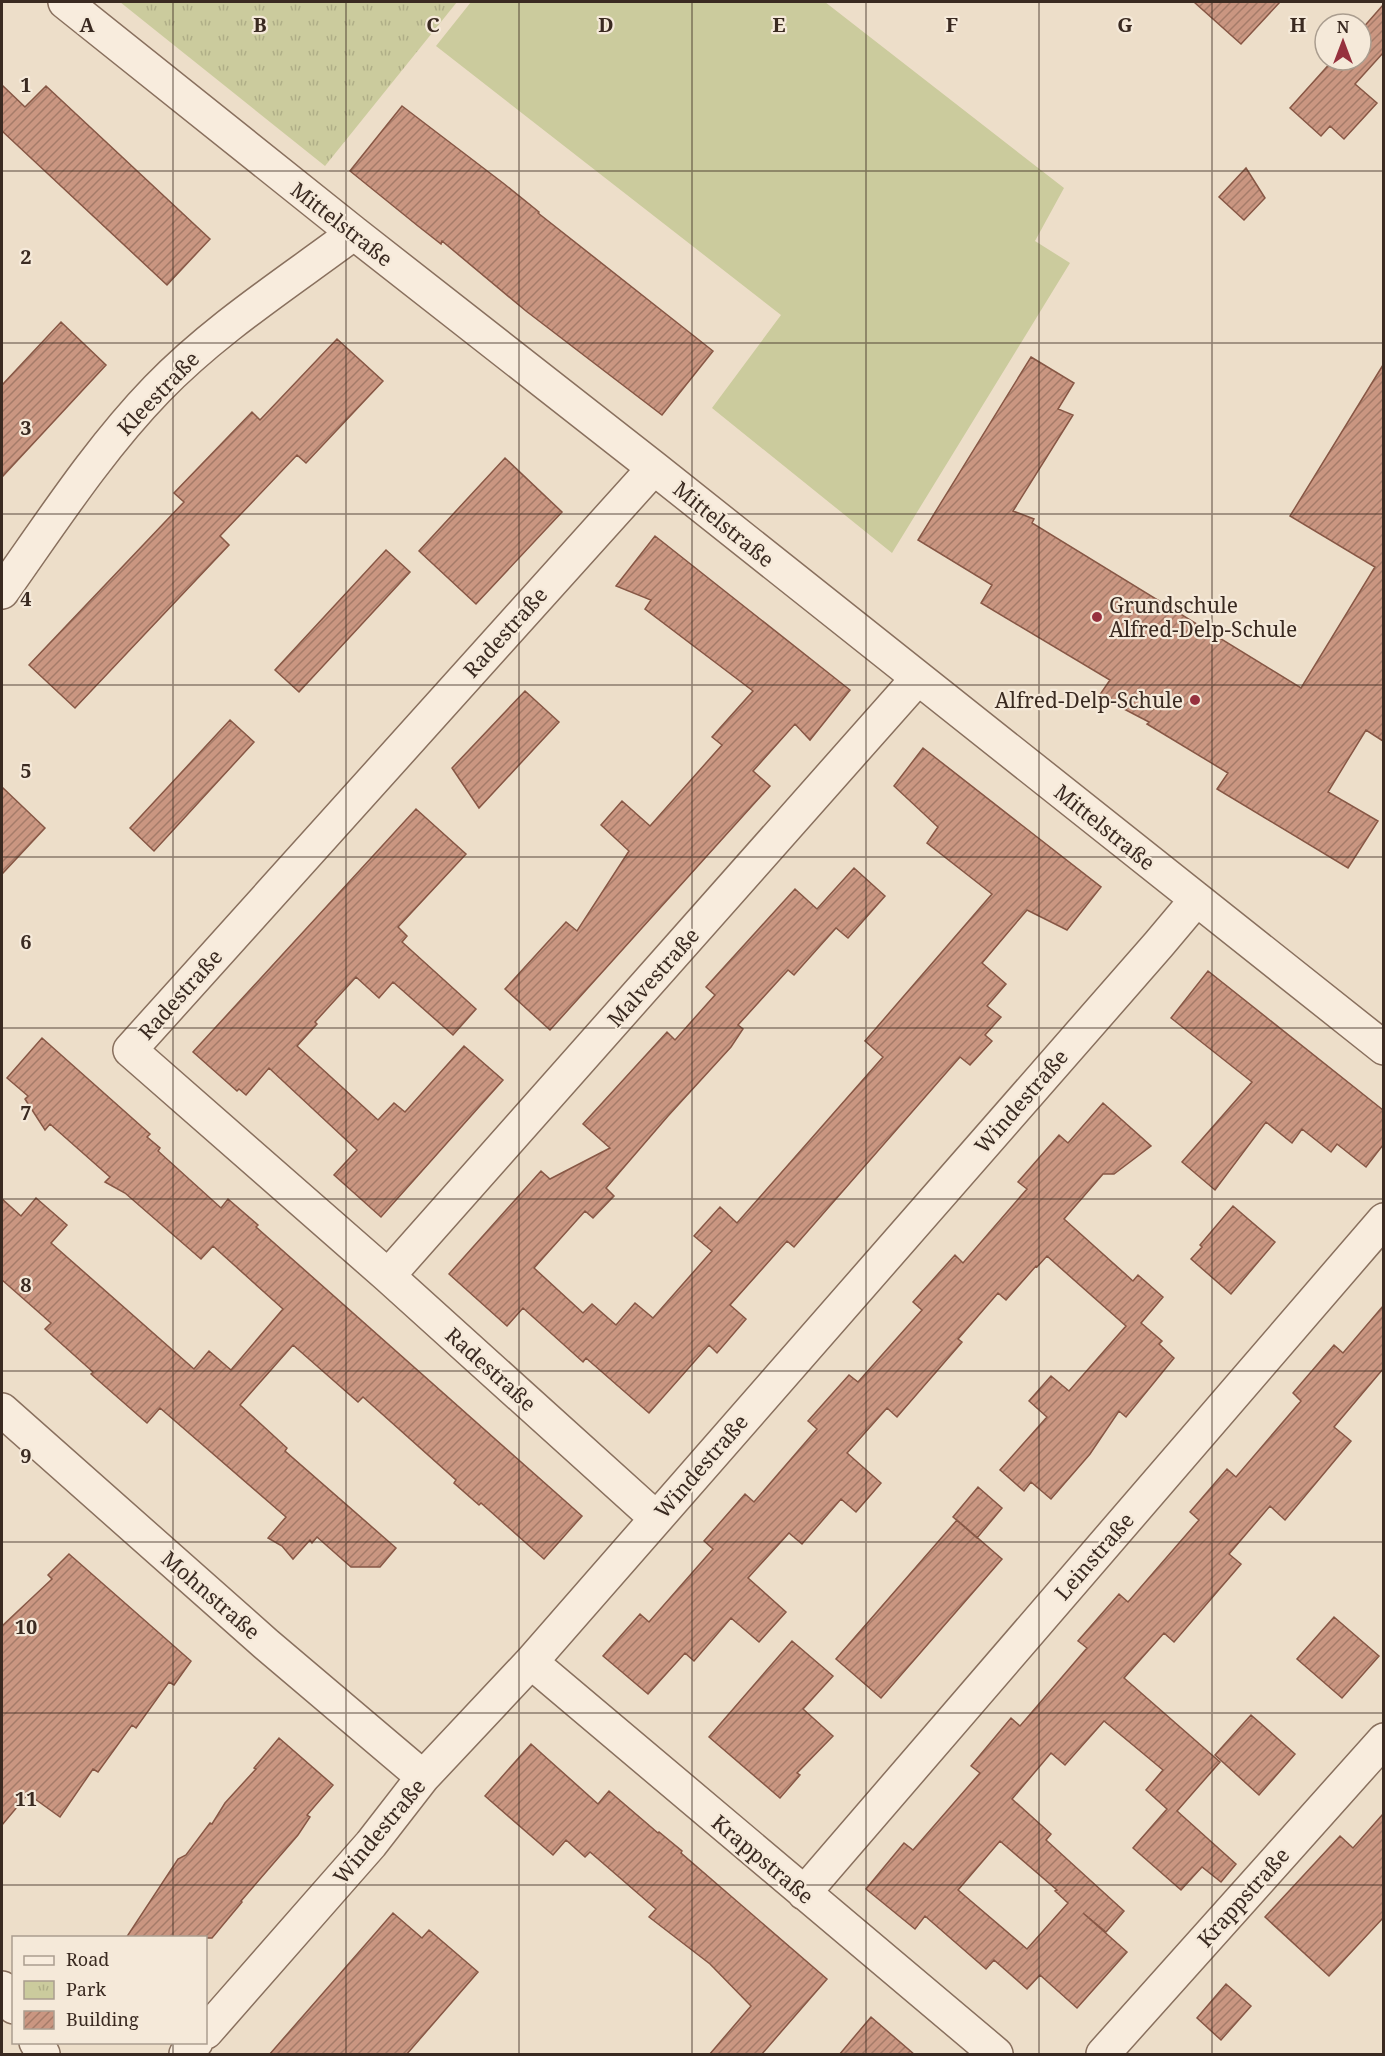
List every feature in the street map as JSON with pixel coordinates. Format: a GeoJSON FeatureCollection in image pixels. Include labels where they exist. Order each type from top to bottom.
{"type":"FeatureCollection","features":[{"type":"Feature","properties":{"kind":"street","name":"Mittelstraße"},"geometry":{"type":"LineString","coordinates":[[65,2],[1383,1048]]}},
{"type":"Feature","properties":{"kind":"street","name":"Kleestraße"},"geometry":{"type":"LineString","coordinates":[[2,592],[120,428],[159,387],[207,343],[354,233]]}},
{"type":"Feature","properties":{"kind":"street","name":"Radestraße"},"geometry":{"type":"LineString","coordinates":[[654,468],[130,1050],[388,1276],[656,1518]]}},
{"type":"Feature","properties":{"kind":"street","name":"Malvestraße"},"geometry":{"type":"LineString","coordinates":[[388,1276],[918,678]]}},
{"type":"Feature","properties":{"kind":"street","name":"Windestraße"},"geometry":{"type":"LineString","coordinates":[[207,2031],[370,1844],[423,1777],[531,1662],[1196,900]]}},
{"type":"Feature","properties":{"kind":"street","name":"Leinstraße"},"geometry":{"type":"LineString","coordinates":[[804,1893],[1383,1220]]}},
{"type":"Feature","properties":{"kind":"street","name":"Mohnstraße"},"geometry":{"type":"LineString","coordinates":[[2,1410],[257,1636],[423,1777]]}},
{"type":"Feature","properties":{"kind":"street","name":"Krappstraße"},"geometry":{"type":"LineString","coordinates":[[531,1662],[996,2055]]}},
{"type":"Feature","properties":{"kind":"street","name":"Krappstraße"},"geometry":{"type":"LineString","coordinates":[[1103,2055],[1383,1740]]}},
{"type":"Feature","properties":{"kind":"street"},"geometry":{"type":"LineString","coordinates":[[2,1988],[12,2004]]}},
{"type":"Feature","properties":{"kind":"green space"},"geometry":{"type":"Polygon","coordinates":[[[120,2],[457,2],[325,166],[120,2]]]}},
{"type":"Feature","properties":{"kind":"green space"},"geometry":{"type":"Polygon","coordinates":[[[471,2],[825,2],[1064,188],[1035,241],[1070,263],[892,553],[712,408],[781,315],[436,46],[471,2]]]}},
{"type":"Feature","properties":{"kind":"building"},"geometry":{"type":"Polygon","coordinates":[[[1194,2],[1280,2],[1241,44],[1194,2]]]}},
{"type":"Feature","properties":{"kind":"building"},"geometry":{"type":"Polygon","coordinates":[[[1383,5],[1383,53],[1373,64],[1373,16],[1383,5]]]}},
{"type":"Feature","properties":{"kind":"building"},"geometry":{"type":"Polygon","coordinates":[[[1322,72],[1366,72],[1355,84],[1377,103],[1344,139],[1330,126],[1321,136],[1290,108],[1322,72]]]}},
{"type":"Feature","properties":{"kind":"building"},"geometry":{"type":"Polygon","coordinates":[[[2,85],[25,107],[46,86],[210,239],[167,285],[2,131],[2,85]]]}},
{"type":"Feature","properties":{"kind":"building"},"geometry":{"type":"Polygon","coordinates":[[[402,106],[503,183],[713,351],[662,415],[526,311],[442,241],[441,244],[350,171],[402,106]]]}},
{"type":"Feature","properties":{"kind":"building"},"geometry":{"type":"Polygon","coordinates":[[[1246,168],[1265,198],[1244,220],[1219,197],[1246,168]]]}},
{"type":"Feature","properties":{"kind":"building"},"geometry":{"type":"Polygon","coordinates":[[[61,322],[106,365],[2,477],[2,385],[61,322]]]}},
{"type":"Feature","properties":{"kind":"building"},"geometry":{"type":"Polygon","coordinates":[[[337,339],[383,381],[306,463],[297,455],[220,536],[229,545],[75,708],[29,665],[184,502],[174,493],[252,412],[260,420],[337,339]]]}},
{"type":"Feature","properties":{"kind":"building","name":"Grundschule Alfred-Delp-Schule"},"geometry":{"type":"Polygon","coordinates":[[[1031,357],[1074,383],[1058,409],[1073,415],[1013,511],[1034,519],[1032,523],[1301,688],[1375,567],[1290,516],[1383,365],[1383,741],[1366,730],[1328,792],[1378,821],[1348,868],[1217,789],[1228,773],[1147,724],[1149,722],[1099,696],[1110,680],[981,603],[992,585],[918,540],[1031,357]]]}},
{"type":"Feature","properties":{"kind":"building"},"geometry":{"type":"Polygon","coordinates":[[[505,458],[562,512],[476,604],[419,551],[505,458]]]}},
{"type":"Feature","properties":{"kind":"building"},"geometry":{"type":"Polygon","coordinates":[[[655,536],[850,690],[810,740],[795,724],[753,771],[770,786],[550,1030],[505,989],[566,922],[577,931],[629,851],[601,825],[622,801],[650,826],[722,745],[712,737],[753,691],[645,609],[651,600],[616,586],[655,536]]]}},
{"type":"Feature","properties":{"kind":"building"},"geometry":{"type":"Polygon","coordinates":[[[386,550],[410,572],[299,692],[275,670],[386,550]]]}},
{"type":"Feature","properties":{"kind":"building"},"geometry":{"type":"Polygon","coordinates":[[[525,691],[559,722],[479,808],[452,768],[525,691]]]}},
{"type":"Feature","properties":{"kind":"building"},"geometry":{"type":"Polygon","coordinates":[[[230,720],[254,742],[154,851],[130,828],[230,720]]]}},
{"type":"Feature","properties":{"kind":"building"},"geometry":{"type":"Polygon","coordinates":[[[923,748],[1101,887],[1067,930],[1027,910],[982,963],[1006,984],[987,1006],[1001,1017],[985,1035],[992,1041],[970,1065],[960,1057],[794,1247],[787,1241],[730,1305],[746,1319],[717,1353],[709,1345],[649,1413],[586,1358],[583,1362],[523,1308],[507,1326],[449,1274],[541,1171],[550,1179],[610,1148],[583,1124],[667,1032],[675,1040],[715,995],[706,987],[795,889],[817,909],[854,868],[885,896],[848,938],[836,928],[794,975],[788,970],[738,1025],[743,1029],[731,1047],[606,1188],[614,1196],[593,1218],[585,1211],[534,1268],[583,1313],[592,1304],[616,1325],[635,1303],[653,1318],[712,1251],[694,1236],[720,1207],[737,1223],[883,1057],[865,1041],[992,894],[927,843],[938,827],[894,786],[923,748]]]}},
{"type":"Feature","properties":{"kind":"building"},"geometry":{"type":"Polygon","coordinates":[[[2,787],[45,828],[2,874],[2,787]]]}},
{"type":"Feature","properties":{"kind":"building"},"geometry":{"type":"Polygon","coordinates":[[[416,809],[466,854],[398,927],[407,936],[402,942],[476,1009],[453,1035],[393,982],[379,998],[356,977],[315,1022],[317,1024],[297,1046],[378,1120],[394,1103],[405,1112],[464,1046],[503,1080],[381,1217],[334,1175],[357,1150],[269,1068],[246,1095],[239,1089],[237,1091],[193,1052],[416,809]]]}},
{"type":"Feature","properties":{"kind":"building"},"geometry":{"type":"Polygon","coordinates":[[[1208,971],[1383,1110],[1383,1145],[1366,1167],[1337,1144],[1331,1152],[1302,1129],[1292,1143],[1266,1122],[1215,1190],[1182,1162],[1252,1082],[1171,1018],[1208,971]]]}},
{"type":"Feature","properties":{"kind":"building"},"geometry":{"type":"Polygon","coordinates":[[[42,1038],[150,1134],[147,1137],[160,1148],[158,1151],[221,1208],[228,1199],[258,1225],[256,1227],[582,1516],[544,1559],[481,1503],[479,1505],[454,1483],[456,1480],[363,1397],[358,1402],[293,1345],[240,1405],[287,1448],[285,1451],[396,1548],[380,1567],[351,1567],[317,1537],[312,1543],[310,1540],[293,1559],[282,1546],[268,1538],[286,1517],[160,1408],[147,1423],[91,1374],[93,1372],[45,1329],[51,1323],[2,1280],[2,1199],[21,1216],[36,1198],[67,1225],[51,1243],[194,1369],[209,1351],[231,1370],[283,1309],[213,1246],[201,1259],[125,1193],[105,1182],[110,1177],[50,1124],[45,1130],[25,1099],[28,1096],[7,1078],[42,1038]]]}},
{"type":"Feature","properties":{"kind":"building"},"geometry":{"type":"Polygon","coordinates":[[[1103,1103],[1151,1146],[1114,1174],[1103,1174],[1064,1219],[1133,1281],[1138,1275],[1163,1297],[1141,1323],[1162,1341],[1159,1344],[1174,1358],[1126,1417],[1119,1411],[1090,1454],[1051,1499],[1031,1482],[1024,1491],[1000,1470],[1047,1417],[1029,1401],[1051,1376],[1069,1391],[1126,1326],[1047,1256],[1006,1300],[998,1293],[958,1339],[962,1342],[897,1417],[887,1408],[847,1453],[881,1483],[856,1512],[841,1499],[802,1544],[789,1533],[748,1578],[786,1612],[759,1642],[731,1618],[694,1661],[685,1653],[648,1694],[603,1656],[640,1614],[649,1622],[713,1549],[704,1541],[745,1494],[754,1502],[817,1429],[808,1421],[849,1375],[858,1382],[922,1310],[913,1302],[955,1255],[963,1263],[1027,1189],[1018,1182],[1059,1135],[1068,1143],[1103,1103]]]}},
{"type":"Feature","properties":{"kind":"building"},"geometry":{"type":"Polygon","coordinates":[[[1233,1206],[1275,1242],[1231,1294],[1191,1259],[1233,1206]]]}},
{"type":"Feature","properties":{"kind":"building"},"geometry":{"type":"Polygon","coordinates":[[[1383,1306],[1383,1369],[1334,1427],[1351,1441],[1285,1520],[1270,1506],[1229,1554],[1241,1564],[1174,1642],[1164,1633],[1124,1678],[1220,1762],[1177,1811],[1236,1864],[1221,1882],[1202,1867],[1181,1890],[1133,1848],[1167,1809],[1146,1790],[1163,1770],[1104,1721],[1065,1765],[1051,1753],[1012,1799],[1051,1834],[1046,1840],[1124,1911],[1106,1932],[1083,1913],[1127,1952],[1077,2008],[1040,1975],[1027,1989],[994,1960],[986,1969],[925,1916],[915,1929],[866,1889],[904,1843],[913,1850],[980,1773],[971,1766],[1011,1718],[1020,1726],[1087,1648],[1078,1641],[1119,1594],[1128,1602],[1199,1520],[1190,1512],[1227,1469],[1236,1477],[1301,1401],[1293,1393],[1334,1345],[1343,1353],[1383,1306]],[[1000,1841],[958,1890],[1027,1949],[1068,1903],[1055,1891],[1057,1890],[1000,1841]]]}},
{"type":"Feature","properties":{"kind":"building"},"geometry":{"type":"Polygon","coordinates":[[[978,1487],[1002,1508],[977,1538],[953,1517],[978,1487]]]}},
{"type":"Feature","properties":{"kind":"building"},"geometry":{"type":"Polygon","coordinates":[[[957,1520],[1002,1559],[881,1698],[836,1659],[957,1520]]]}},
{"type":"Feature","properties":{"kind":"building"},"geometry":{"type":"Polygon","coordinates":[[[69,1554],[191,1661],[174,1685],[169,1682],[136,1728],[132,1725],[98,1772],[93,1769],[60,1817],[28,1794],[2,1825],[2,1626],[52,1579],[48,1575],[69,1554]]]}},
{"type":"Feature","properties":{"kind":"building"},"geometry":{"type":"Polygon","coordinates":[[[1334,1617],[1379,1656],[1342,1698],[1297,1659],[1334,1617]]]}},
{"type":"Feature","properties":{"kind":"building"},"geometry":{"type":"Polygon","coordinates":[[[792,1641],[833,1676],[803,1709],[833,1736],[797,1773],[800,1775],[780,1798],[709,1737],[792,1641]]]}},
{"type":"Feature","properties":{"kind":"building"},"geometry":{"type":"Polygon","coordinates":[[[1251,1715],[1295,1754],[1259,1795],[1215,1755],[1251,1715]]]}},
{"type":"Feature","properties":{"kind":"building"},"geometry":{"type":"Polygon","coordinates":[[[279,1738],[333,1785],[307,1815],[310,1817],[298,1835],[212,1938],[207,1938],[207,1936],[127,1936],[178,1859],[186,1855],[210,1823],[212,1824],[225,1803],[256,1769],[254,1768],[279,1738]]]}},
{"type":"Feature","properties":{"kind":"building"},"geometry":{"type":"Polygon","coordinates":[[[531,1744],[598,1804],[609,1791],[682,1851],[681,1853],[827,1979],[761,2055],[709,2055],[751,2006],[710,1964],[649,1917],[656,1909],[590,1852],[585,1857],[566,1840],[553,1855],[485,1796],[531,1744]]]}},
{"type":"Feature","properties":{"kind":"building"},"geometry":{"type":"Polygon","coordinates":[[[1383,1814],[1383,1918],[1329,1976],[1265,1917],[1340,1836],[1353,1848],[1383,1814]]]}},
{"type":"Feature","properties":{"kind":"building"},"geometry":{"type":"Polygon","coordinates":[[[393,1913],[422,1938],[429,1930],[478,1972],[406,2055],[269,2055],[393,1913]]]}},
{"type":"Feature","properties":{"kind":"building"},"geometry":{"type":"Polygon","coordinates":[[[1226,1984],[1251,2006],[1221,2040],[1197,2018],[1226,1984]]]}},
{"type":"Feature","properties":{"kind":"building"},"geometry":{"type":"Polygon","coordinates":[[[871,2017],[915,2055],[839,2055],[871,2017]]]}},
{"type":"Feature","properties":{"kind":"place","name":"Grundschule Alfred-Delp-Schule"},"geometry":{"type":"Point","coordinates":[1097,617]}},
{"type":"Feature","properties":{"kind":"place","name":"Alfred-Delp-Schule"},"geometry":{"type":"Point","coordinates":[1195,700]}}]}
